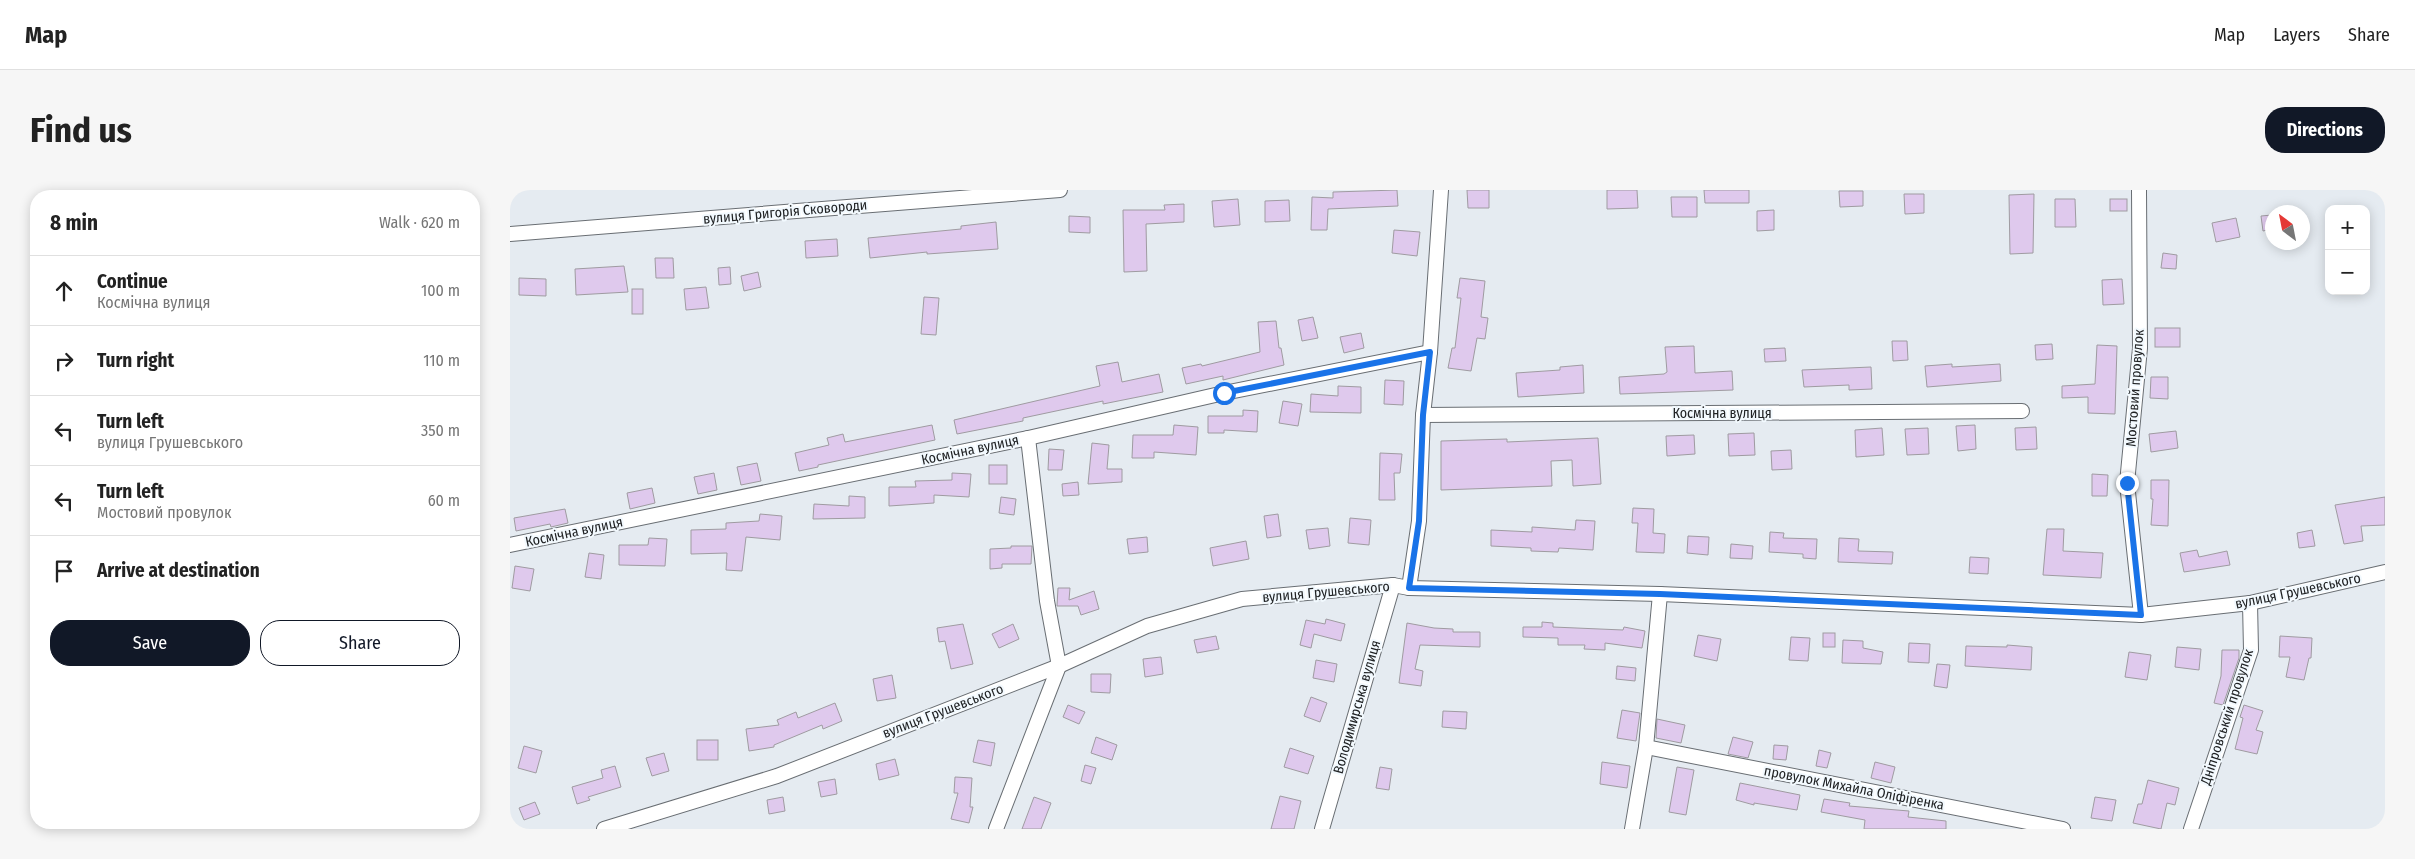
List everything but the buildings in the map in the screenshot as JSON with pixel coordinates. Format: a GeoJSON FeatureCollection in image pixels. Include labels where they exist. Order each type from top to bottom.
{"type":"FeatureCollection","features":[{"type":"Feature","properties":{"kind":"street","name":"вулиця Григорія Сковороди"},"geometry":{"type":"LineString","coordinates":[[510,234],[1060,190]]}},
{"type":"Feature","properties":{"kind":"street"},"geometry":{"type":"LineString","coordinates":[[1409,588],[1419,521],[1423,415],[1430,352],[1441,190]]}},
{"type":"Feature","properties":{"kind":"street","name":"Мостовий провулок"},"geometry":{"type":"LineString","coordinates":[[2139,190],[2140,348],[2127,483],[2141,615]]}},
{"type":"Feature","properties":{"kind":"street","name":"Космічна вулиця"},"geometry":{"type":"LineString","coordinates":[[510,545],[1028,438],[1224,393],[1430,352]]}},
{"type":"Feature","properties":{"kind":"street","name":"Космічна вулиця"},"geometry":{"type":"LineString","coordinates":[[1423,415],[2022,411]]}},
{"type":"Feature","properties":{"kind":"street"},"geometry":{"type":"LineString","coordinates":[[996,829],[1059,666],[1047,601],[1028,438]]}},
{"type":"Feature","properties":{"kind":"street","name":"вулиця Грушевського"},"geometry":{"type":"LineString","coordinates":[[604,829],[778,776],[1059,666],[1147,626],[1242,600],[1392,585],[1409,588],[1660,594],[2141,615],[2250,603],[2385,572]]}},
{"type":"Feature","properties":{"kind":"street","name":"Володимирська вулиця"},"geometry":{"type":"LineString","coordinates":[[1322,829],[1392,585]]}},
{"type":"Feature","properties":{"kind":"street"},"geometry":{"type":"LineString","coordinates":[[1632,829],[1646,747],[1660,594]]}},
{"type":"Feature","properties":{"kind":"street","name":"Дніпровський провулок"},"geometry":{"type":"LineString","coordinates":[[2190,829],[2251,650],[2250,603]]}},
{"type":"Feature","properties":{"kind":"street","name":"провулок Михайла Оліфіренка"},"geometry":{"type":"LineString","coordinates":[[1646,747],[2063,829]]}},
{"type":"Feature","properties":{"kind":"route"},"geometry":{"type":"LineString","coordinates":[[1224,393],[1430,352],[1423,415],[1419,521],[1409,588],[1660,594],[2141,615],[2127,483]]}}]}
